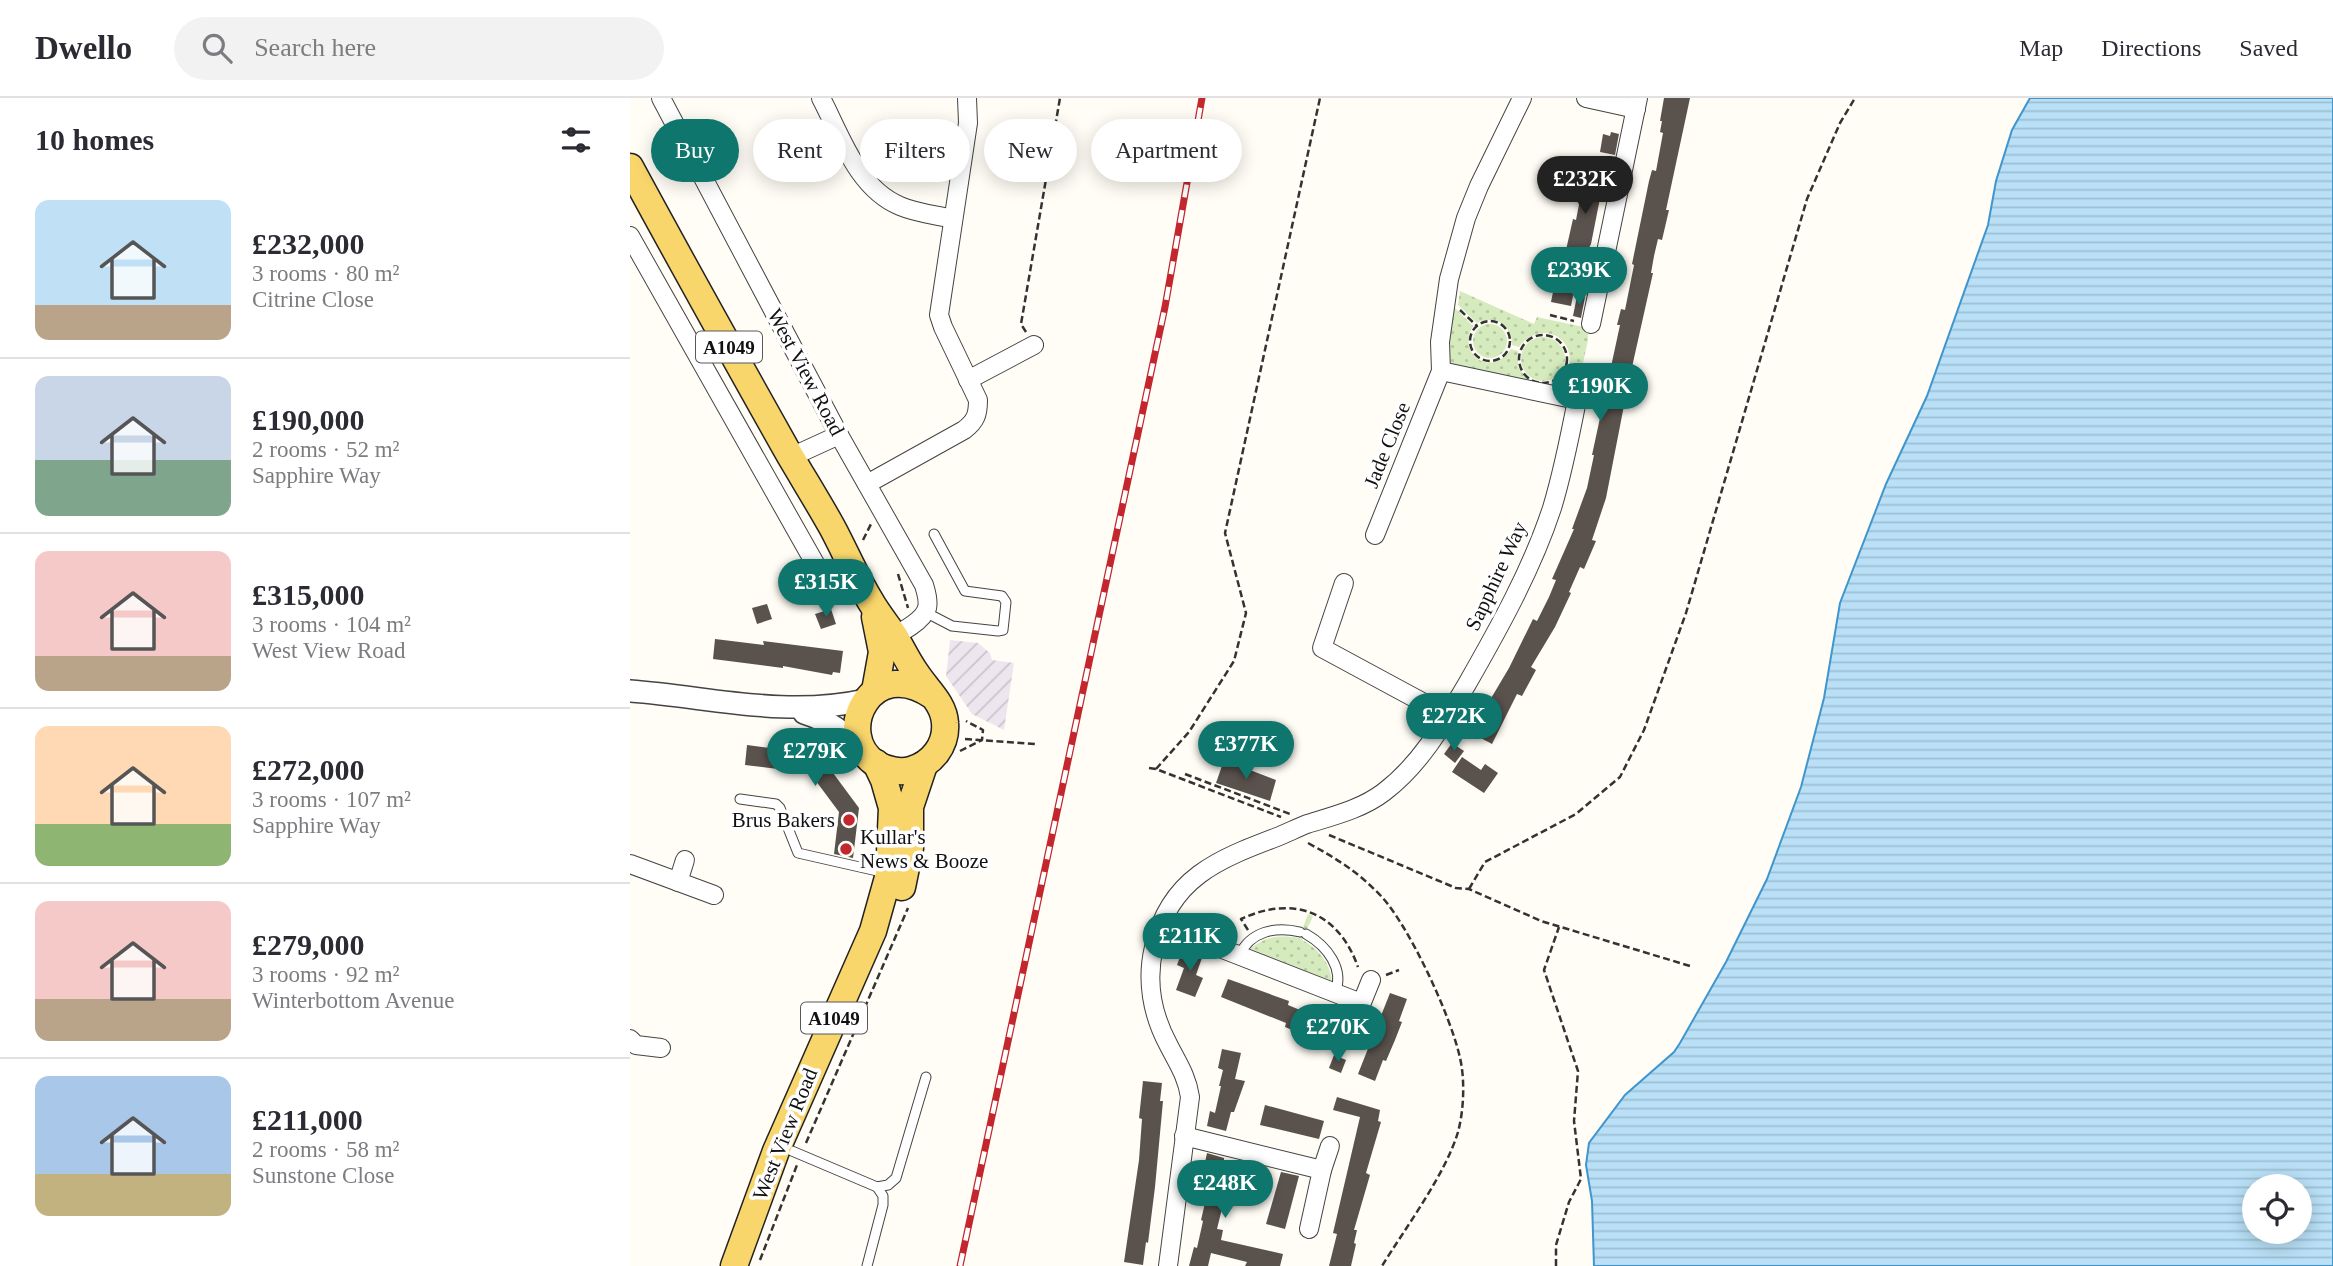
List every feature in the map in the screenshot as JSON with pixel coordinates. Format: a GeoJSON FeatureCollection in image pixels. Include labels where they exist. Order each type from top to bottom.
{"type":"FeatureCollection","features":[{"type":"Feature","properties":{"kind":"main road","name":"West View Road"},"geometry":{"type":"LineString","coordinates":[[630,167],[856,574],[887,639],[933,696],[942,709],[945,722],[944,739],[937,754],[924,765],[910,807],[907,870],[891,926],[747,1266]]}},
{"type":"Feature","properties":{"kind":"main road","name":"West View Road"},"geometry":{"type":"LineString","coordinates":[[734,1266],[776,1151],[873,930],[889,874],[892,808],[884,780],[861,745],[857,726],[880,673],[887,639]]}},
{"type":"Feature","properties":{"kind":"main road"},"geometry":{"type":"LineString","coordinates":[[870,695],[890,684],[904,682],[919,686],[933,696]]}},
{"type":"Feature","properties":{"kind":"main road"},"geometry":{"type":"LineString","coordinates":[[871,760],[887,769],[901,771],[924,765]]}},
{"type":"Feature","properties":{"kind":"street","name":"West View Road"},"geometry":{"type":"LineString","coordinates":[[661,98],[839,435],[924,585],[927,597],[925,612]]}},
{"type":"Feature","properties":{"kind":"street"},"geometry":{"type":"LineString","coordinates":[[821,98],[862,177],[873,189],[901,207],[953,219]]}},
{"type":"Feature","properties":{"kind":"street"},"geometry":{"type":"LineString","coordinates":[[867,484],[964,430],[974,422],[978,411],[978,400],[939,315],[968,123],[967,98]]}},
{"type":"Feature","properties":{"kind":"street"},"geometry":{"type":"LineString","coordinates":[[1441,372],[1441,331],[1455,250],[1479,186],[1522,98]]}},
{"type":"Feature","properties":{"kind":"street"},"geometry":{"type":"LineString","coordinates":[[1586,98],[1637,104],[1591,324]]}},
{"type":"Feature","properties":{"kind":"street"},"geometry":{"type":"LineString","coordinates":[[630,236],[817,567],[825,578],[834,582],[856,574]]}},
{"type":"Feature","properties":{"kind":"street"},"geometry":{"type":"LineString","coordinates":[[1582,258],[1604,263]]}},
{"type":"Feature","properties":{"kind":"street"},"geometry":{"type":"LineString","coordinates":[[968,380],[1034,345]]}},
{"type":"Feature","properties":{"kind":"street","name":"Jade Close"},"geometry":{"type":"LineString","coordinates":[[1375,535],[1441,372]]}},
{"type":"Feature","properties":{"kind":"street","name":"Sapphire Way"},"geometry":{"type":"LineString","coordinates":[[1168,1266],[1189,1097],[1187,1080],[1157,1019],[1151,995],[1150,968],[1154,944],[1170,908],[1185,887],[1207,867],[1230,855],[1311,830],[1351,810],[1384,793],[1420,758],[1448,716],[1508,610],[1551,511],[1563,469],[1577,400],[1441,372]]}},
{"type":"Feature","properties":{"kind":"street"},"geometry":{"type":"LineString","coordinates":[[791,457],[839,435]]}},
{"type":"Feature","properties":{"kind":"street"},"geometry":{"type":"LineString","coordinates":[[1344,583],[1322,648],[1448,716]]}},
{"type":"Feature","properties":{"kind":"street"},"geometry":{"type":"LineString","coordinates":[[887,639],[913,624],[925,612]]}},
{"type":"Feature","properties":{"kind":"street"},"geometry":{"type":"LineString","coordinates":[[630,691],[792,709],[836,707],[870,695]]}},
{"type":"Feature","properties":{"kind":"street"},"geometry":{"type":"LineString","coordinates":[[792,709],[834,725],[847,734],[871,760]]}},
{"type":"Feature","properties":{"kind":"street"},"geometry":{"type":"LineString","coordinates":[[678,882],[685,860]]}},
{"type":"Feature","properties":{"kind":"street"},"geometry":{"type":"LineString","coordinates":[[630,864],[714,895]]}},
{"type":"Feature","properties":{"kind":"street"},"geometry":{"type":"LineString","coordinates":[[1159,931],[1220,948],[1361,1003]]}},
{"type":"Feature","properties":{"kind":"street"},"geometry":{"type":"LineString","coordinates":[[1352,1027],[1371,980]]}},
{"type":"Feature","properties":{"kind":"street"},"geometry":{"type":"LineString","coordinates":[[632,1048],[661,1048]]}},
{"type":"Feature","properties":{"kind":"street"},"geometry":{"type":"LineString","coordinates":[[1184,1136],[1322,1170]]}},
{"type":"Feature","properties":{"kind":"street"},"geometry":{"type":"LineString","coordinates":[[1309,1229],[1330,1146]]}},
{"type":"Feature","properties":{"kind":"lane"},"geometry":{"type":"LineString","coordinates":[[925,612],[952,626],[1003,630],[1006,602],[1002,596],[965,591],[934,534]]}},
{"type":"Feature","properties":{"kind":"lane"},"geometry":{"type":"LineString","coordinates":[[740,799],[776,804],[798,853],[889,874]]}},
{"type":"Feature","properties":{"kind":"lane"},"geometry":{"type":"LineString","coordinates":[[1239,956],[1251,939],[1270,930],[1287,929],[1303,933],[1318,941],[1331,955],[1338,974],[1335,993]]}},
{"type":"Feature","properties":{"kind":"lane"},"geometry":{"type":"LineString","coordinates":[[877,1187],[888,1185],[896,1178],[926,1077]]}},
{"type":"Feature","properties":{"kind":"lane"},"geometry":{"type":"LineString","coordinates":[[797,1153],[877,1187],[883,1196],[867,1266]]}},
{"type":"Feature","properties":{"kind":"path"},"geometry":{"type":"LineString","coordinates":[[1034,345],[1021,324],[1059,98]]}},
{"type":"Feature","properties":{"kind":"path"},"geometry":{"type":"LineString","coordinates":[[1156,769],[1189,732],[1234,662],[1245,613],[1225,533],[1320,98]]}},
{"type":"Feature","properties":{"kind":"path"},"geometry":{"type":"LineString","coordinates":[[1469,889],[1485,862],[1576,814],[1620,777],[1644,730],[1686,613],[1807,199],[1840,123],[1855,98]]}},
{"type":"Feature","properties":{"kind":"path"},"geometry":{"type":"LineString","coordinates":[[1455,305],[1477,326]]}},
{"type":"Feature","properties":{"kind":"path"},"geometry":{"type":"LineString","coordinates":[[1550,315],[1591,324]]}},
{"type":"Feature","properties":{"kind":"path"},"geometry":{"type":"LineString","coordinates":[[1488,321],[1502,325],[1510,341],[1506,354],[1489,361],[1477,356],[1470,341],[1477,326],[1488,321]]}},
{"type":"Feature","properties":{"kind":"path"},"geometry":{"type":"LineString","coordinates":[[1536,335],[1553,337],[1567,352],[1563,373],[1550,383],[1533,382],[1524,375],[1519,365],[1522,346],[1536,335]]}},
{"type":"Feature","properties":{"kind":"path"},"geometry":{"type":"LineString","coordinates":[[862,543],[875,516]]}},
{"type":"Feature","properties":{"kind":"path"},"geometry":{"type":"LineString","coordinates":[[944,739],[1035,744]]}},
{"type":"Feature","properties":{"kind":"path"},"geometry":{"type":"LineString","coordinates":[[1149,768],[1456,888],[1469,889],[1541,921],[1690,966]]}},
{"type":"Feature","properties":{"kind":"path"},"geometry":{"type":"LineString","coordinates":[[1185,774],[1311,830],[1382,898],[1400,923],[1447,1017],[1460,1058],[1461,1108],[1458,1131],[1437,1176],[1382,1266]]}},
{"type":"Feature","properties":{"kind":"path"},"geometry":{"type":"LineString","coordinates":[[758,1266],[797,1153],[912,900]]}},
{"type":"Feature","properties":{"kind":"path"},"geometry":{"type":"LineString","coordinates":[[1556,1266],[1556,1245],[1569,1202],[1581,1180],[1574,1121],[1578,1071],[1544,970],[1559,927]]}},
{"type":"Feature","properties":{"kind":"shaded area"},"geometry":{"type":"Polygon","coordinates":[[[950,640],[978,643],[990,653],[992,660],[1014,663],[1004,730],[972,714],[946,676],[950,640]]]}},
{"type":"Feature","properties":{"kind":"green space"},"geometry":{"type":"Polygon","coordinates":[[[1460,291],[1534,324],[1537,317],[1588,328],[1577,390],[1566,373],[1569,351],[1557,336],[1538,334],[1528,338],[1519,347],[1512,345],[1509,332],[1501,323],[1490,320],[1477,323],[1458,305],[1460,291]]]}},
{"type":"Feature","properties":{"kind":"green space"},"geometry":{"type":"Polygon","coordinates":[[[1453,306],[1473,326],[1469,346],[1478,360],[1495,362],[1511,349],[1518,351],[1518,367],[1530,382],[1547,386],[1563,377],[1574,395],[1451,369],[1447,353],[1453,306]]]}},
{"type":"Feature","properties":{"kind":"green space"},"geometry":{"type":"Polygon","coordinates":[[[1490,324],[1502,329],[1507,341],[1502,353],[1490,358],[1478,353],[1473,341],[1478,329],[1490,324]]]}},
{"type":"Feature","properties":{"kind":"green space"},"geometry":{"type":"Polygon","coordinates":[[[1543,337],[1558,344],[1565,359],[1558,374],[1543,381],[1528,374],[1521,359],[1528,344],[1543,337]]]}},
{"type":"Feature","properties":{"kind":"green space"},"geometry":{"type":"Polygon","coordinates":[[[1308,914],[1313,916],[1302,940],[1322,957],[1329,968],[1332,981],[1250,949],[1273,937],[1299,938],[1308,914]]]}},
{"type":"Feature","properties":{"kind":"water"},"geometry":{"type":"Polygon","coordinates":[[[2030,98],[2333,98],[2333,1266],[1594,1266],[1592,1201],[1586,1165],[1589,1143],[1625,1095],[1674,1052],[1726,962],[1767,879],[1801,787],[1824,698],[1840,603],[1886,484],[1927,396],[1988,225],[1996,181],[2012,130],[2030,98]]]}},
{"type":"Feature","properties":{"kind":"building"},"geometry":{"type":"Polygon","coordinates":[[[1664,98],[1690,98],[1666,210],[1669,210],[1662,240],[1658,239],[1654,256],[1653,273],[1606,498],[1592,540],[1596,541],[1584,569],[1580,567],[1555,627],[1531,667],[1536,670],[1522,696],[1517,694],[1492,744],[1475,735],[1490,707],[1487,705],[1533,619],[1537,621],[1549,597],[1556,580],[1552,579],[1574,529],[1587,488],[1620,325],[1617,325],[1621,309],[1625,310],[1649,181],[1652,170],[1656,171],[1663,133],[1660,132],[1660,121],[1664,98]]]}},
{"type":"Feature","properties":{"kind":"building"},"geometry":{"type":"Polygon","coordinates":[[[1611,132],[1619,134],[1615,155],[1600,152],[1603,134],[1610,136],[1611,132]]]}},
{"type":"Feature","properties":{"kind":"building"},"geometry":{"type":"Polygon","coordinates":[[[1584,179],[1603,183],[1591,244],[1589,248],[1566,250],[1573,219],[1576,220],[1584,179]]]}},
{"type":"Feature","properties":{"kind":"building"},"geometry":{"type":"Polygon","coordinates":[[[1554,287],[1574,291],[1571,306],[1551,302],[1554,287]]]}},
{"type":"Feature","properties":{"kind":"building"},"geometry":{"type":"Polygon","coordinates":[[[1577,296],[1585,297],[1581,318],[1573,316],[1577,296]]]}},
{"type":"Feature","properties":{"kind":"building"},"geometry":{"type":"Polygon","coordinates":[[[767,604],[772,619],[757,624],[752,608],[767,604]]]}},
{"type":"Feature","properties":{"kind":"building"},"geometry":{"type":"Polygon","coordinates":[[[831,609],[836,624],[821,629],[815,614],[831,609]]]}},
{"type":"Feature","properties":{"kind":"building"},"geometry":{"type":"Polygon","coordinates":[[[715,639],[764,645],[763,641],[843,651],[840,673],[833,672],[832,675],[783,666],[713,659],[715,639]]]}},
{"type":"Feature","properties":{"kind":"building"},"geometry":{"type":"Polygon","coordinates":[[[1452,743],[1464,751],[1455,763],[1444,754],[1452,743]]]}},
{"type":"Feature","properties":{"kind":"building"},"geometry":{"type":"Polygon","coordinates":[[[747,745],[819,754],[859,808],[853,858],[834,854],[839,812],[810,773],[745,765],[747,745]]]}},
{"type":"Feature","properties":{"kind":"building"},"geometry":{"type":"Polygon","coordinates":[[[1462,757],[1481,770],[1485,764],[1498,773],[1484,793],[1452,772],[1462,757]]]}},
{"type":"Feature","properties":{"kind":"building"},"geometry":{"type":"Polygon","coordinates":[[[1224,760],[1276,780],[1270,801],[1216,783],[1224,760]]]}},
{"type":"Feature","properties":{"kind":"building"},"geometry":{"type":"Polygon","coordinates":[[[1183,949],[1203,955],[1196,975],[1203,978],[1195,997],[1176,990],[1184,968],[1177,965],[1183,949]]]}},
{"type":"Feature","properties":{"kind":"building"},"geometry":{"type":"Polygon","coordinates":[[[1228,979],[1289,1001],[1288,1005],[1324,1020],[1326,1016],[1341,1022],[1333,1042],[1313,1034],[1312,1038],[1285,1027],[1286,1023],[1221,997],[1228,979]]]}},
{"type":"Feature","properties":{"kind":"building"},"geometry":{"type":"Polygon","coordinates":[[[1390,993],[1407,999],[1395,1040],[1375,1081],[1358,1074],[1390,993]]]}},
{"type":"Feature","properties":{"kind":"building"},"geometry":{"type":"Polygon","coordinates":[[[1222,1049],[1241,1053],[1235,1079],[1245,1081],[1226,1131],[1207,1126],[1210,1111],[1215,1113],[1221,1086],[1223,1070],[1218,1068],[1222,1049]]]}},
{"type":"Feature","properties":{"kind":"building"},"geometry":{"type":"Polygon","coordinates":[[[1334,1055],[1346,1060],[1341,1073],[1329,1068],[1334,1055]]]}},
{"type":"Feature","properties":{"kind":"building"},"geometry":{"type":"Polygon","coordinates":[[[1143,1081],[1162,1083],[1160,1101],[1163,1101],[1155,1187],[1143,1265],[1124,1262],[1139,1160],[1142,1119],[1139,1118],[1143,1081]]]}},
{"type":"Feature","properties":{"kind":"building"},"geometry":{"type":"Polygon","coordinates":[[[1337,1097],[1380,1110],[1378,1121],[1381,1122],[1366,1173],[1370,1175],[1354,1230],[1357,1230],[1356,1244],[1351,1266],[1329,1266],[1337,1234],[1333,1233],[1360,1117],[1333,1110],[1337,1097]]]}},
{"type":"Feature","properties":{"kind":"building"},"geometry":{"type":"Polygon","coordinates":[[[1265,1105],[1324,1121],[1319,1139],[1260,1125],[1265,1105]]]}},
{"type":"Feature","properties":{"kind":"building"},"geometry":{"type":"Polygon","coordinates":[[[1207,1153],[1224,1158],[1224,1161],[1254,1168],[1251,1181],[1230,1176],[1217,1229],[1223,1230],[1221,1240],[1283,1254],[1280,1266],[1245,1266],[1247,1262],[1211,1253],[1208,1266],[1189,1266],[1194,1247],[1197,1248],[1209,1186],[1206,1185],[1210,1168],[1204,1167],[1207,1153]]]}},
{"type":"Feature","properties":{"kind":"building"},"geometry":{"type":"Polygon","coordinates":[[[1281,1172],[1299,1176],[1285,1229],[1266,1224],[1281,1172]]]}},
{"type":"Feature","properties":{"kind":"railway"},"geometry":{"type":"LineString","coordinates":[[960,1266],[1165,307],[1202,98]]}},
{"type":"Feature","properties":{"kind":"place","name":"Brus Bakers"},"geometry":{"type":"Point","coordinates":[849,820]}},
{"type":"Feature","properties":{"kind":"place","name":"Kullar's News & Booze"},"geometry":{"type":"Point","coordinates":[846,849]}}]}
